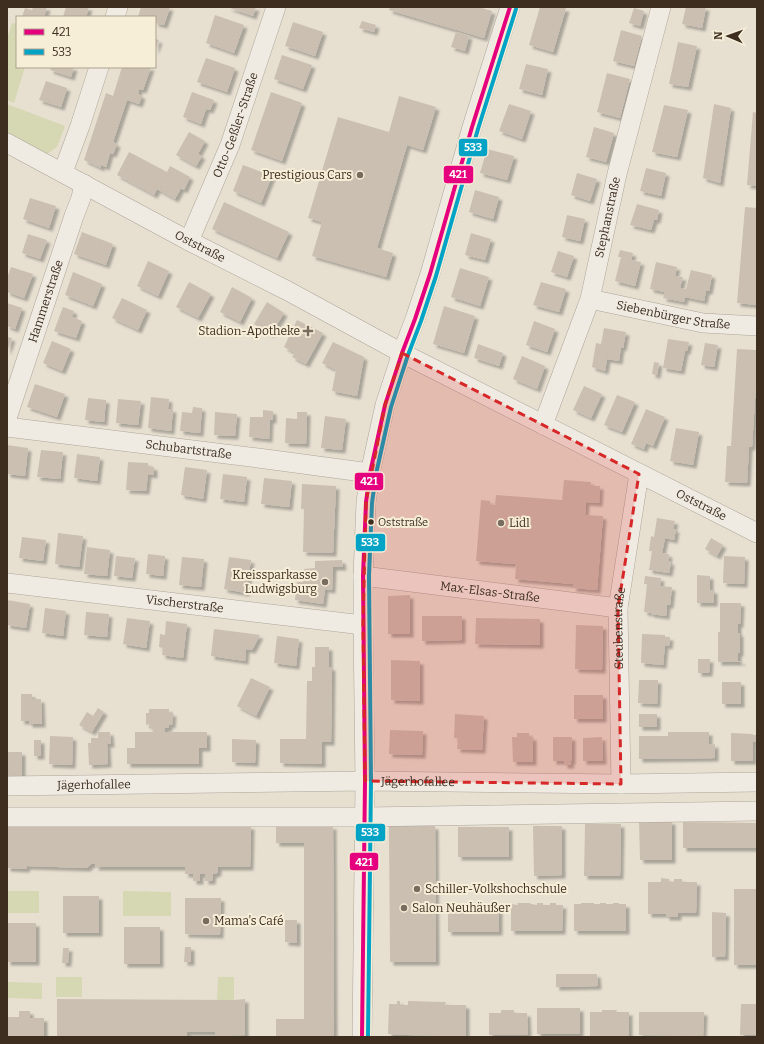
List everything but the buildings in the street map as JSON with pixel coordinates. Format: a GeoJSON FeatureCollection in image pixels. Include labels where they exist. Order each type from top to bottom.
{"type":"FeatureCollection","features":[{"type":"Feature","properties":{"kind":"street","name":"Otto-Geßler-Straße"},"geometry":{"type":"LineString","coordinates":[[189,241],[230,145],[276,7]]}},
{"type":"Feature","properties":{"kind":"street"},"geometry":{"type":"LineString","coordinates":[[362,1037],[365,817],[363,576],[366,502],[370,473],[385,406],[430,274],[472,127],[510,7]]}},
{"type":"Feature","properties":{"kind":"street","name":"Stephanstraße"},"geometry":{"type":"LineString","coordinates":[[543,425],[590,299],[618,174],[661,7]]}},
{"type":"Feature","properties":{"kind":"street"},"geometry":{"type":"LineString","coordinates":[[63,172],[99,68]]}},
{"type":"Feature","properties":{"kind":"street","name":"Oststraße"},"geometry":{"type":"LineString","coordinates":[[7,143],[402,353],[757,533]]}},
{"type":"Feature","properties":{"kind":"street","name":"Hammerstraße"},"geometry":{"type":"LineString","coordinates":[[7,418],[81,198],[84,184]]}},
{"type":"Feature","properties":{"kind":"street","name":"Siebenbürger Straße"},"geometry":{"type":"LineString","coordinates":[[590,299],[703,323],[757,326]]}},
{"type":"Feature","properties":{"kind":"street","name":"Schubartstraße"},"geometry":{"type":"LineString","coordinates":[[7,428],[370,473]]}},
{"type":"Feature","properties":{"kind":"street","name":"Steubenstraße"},"geometry":{"type":"LineString","coordinates":[[621,784],[618,608],[639,474]]}},
{"type":"Feature","properties":{"kind":"street","name":"Max-Elsas-Straße"},"geometry":{"type":"LineString","coordinates":[[363,576],[618,608]]}},
{"type":"Feature","properties":{"kind":"street","name":"Vischerstraße"},"geometry":{"type":"LineString","coordinates":[[7,583],[363,625]]}},
{"type":"Feature","properties":{"kind":"street","name":"Jägerhofallee"},"geometry":{"type":"LineString","coordinates":[[7,786],[365,780],[621,784],[757,782]]}},
{"type":"Feature","properties":{"kind":"street"},"geometry":{"type":"LineString","coordinates":[[7,817],[365,817],[757,811]]}},
{"type":"Feature","properties":{"kind":"highlighted area"},"geometry":{"type":"Polygon","coordinates":[[[402,353],[639,474],[618,608],[621,784],[365,781],[363,625],[366,502],[385,405],[402,353]]]}},
{"type":"Feature","properties":{"kind":"green space"},"geometry":{"type":"Polygon","coordinates":[[[12,23],[16,24],[16,68],[25,68],[14,103],[7,100],[7,39],[12,23]]]}},
{"type":"Feature","properties":{"kind":"green space"},"geometry":{"type":"Polygon","coordinates":[[[7,104],[65,126],[57,147],[47,154],[7,132],[7,104]]]}},
{"type":"Feature","properties":{"kind":"green space"},"geometry":{"type":"Polygon","coordinates":[[[7,891],[39,891],[39,913],[7,913],[7,891]]]}},
{"type":"Feature","properties":{"kind":"green space"},"geometry":{"type":"Polygon","coordinates":[[[123,891],[171,892],[171,916],[123,916],[123,891]]]}},
{"type":"Feature","properties":{"kind":"green space"},"geometry":{"type":"Polygon","coordinates":[[[56,977],[82,977],[82,997],[56,997],[56,977]]]}},
{"type":"Feature","properties":{"kind":"green space"},"geometry":{"type":"Polygon","coordinates":[[[218,977],[234,977],[234,1000],[217,1000],[218,977]]]}},
{"type":"Feature","properties":{"kind":"green space"},"geometry":{"type":"Polygon","coordinates":[[[7,982],[42,983],[42,999],[7,998],[7,982]]]}},
{"type":"Feature","properties":{"kind":"transit line","name":"421"},"geometry":{"type":"LineString","coordinates":[[362,1037],[365,781],[363,576],[366,502],[370,473],[385,405],[430,274],[472,127],[510,7]]}},
{"type":"Feature","properties":{"kind":"transit line","name":"533"},"geometry":{"type":"LineString","coordinates":[[368,1037],[371,781],[369,576],[372,503],[376,474],[391,407],[436,276],[478,129],[516,9]]}},
{"type":"Feature","properties":{"kind":"place","name":"Prestigious Cars"},"geometry":{"type":"Point","coordinates":[360,175]}},
{"type":"Feature","properties":{"kind":"place","name":"Stadion-Apotheke"},"geometry":{"type":"Point","coordinates":[308,331]}},
{"type":"Feature","properties":{"kind":"place","name":"Oststraße"},"geometry":{"type":"Point","coordinates":[371,522]}},
{"type":"Feature","properties":{"kind":"place","name":"Lidl"},"geometry":{"type":"Point","coordinates":[501,523]}},
{"type":"Feature","properties":{"kind":"place","name":"Kreissparkasse Ludwigsburg"},"geometry":{"type":"Point","coordinates":[325,582]}},
{"type":"Feature","properties":{"kind":"place","name":"Schiller-Volkshochschule"},"geometry":{"type":"Point","coordinates":[417,889]}},
{"type":"Feature","properties":{"kind":"place","name":"Salon Neuhäußer"},"geometry":{"type":"Point","coordinates":[404,908]}},
{"type":"Feature","properties":{"kind":"place","name":"Mama's Café"},"geometry":{"type":"Point","coordinates":[206,921]}}]}
